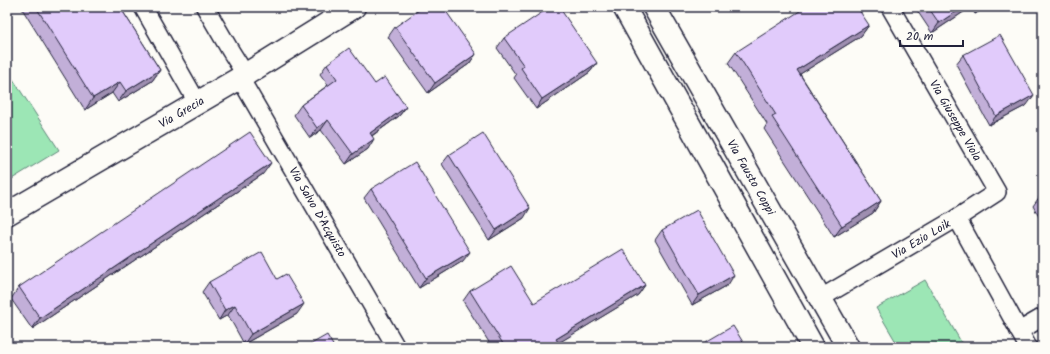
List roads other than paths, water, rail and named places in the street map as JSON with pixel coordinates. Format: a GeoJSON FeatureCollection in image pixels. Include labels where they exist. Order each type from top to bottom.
{"type":"FeatureCollection","features":[{"type":"Feature","properties":{"kind":"street"},"geometry":{"type":"LineString","coordinates":[[143,7],[198,102]]}},
{"type":"Feature","properties":{"kind":"street","name":"Via Salvo D'Acquisto"},"geometry":{"type":"LineString","coordinates":[[205,7],[242,76],[396,347]]}},
{"type":"Feature","properties":{"kind":"street","name":"Via Grecia"},"geometry":{"type":"LineString","coordinates":[[7,214],[242,76],[354,7]]}},
{"type":"Feature","properties":{"kind":"street"},"geometry":{"type":"LineString","coordinates":[[624,7],[813,347]]}},
{"type":"Feature","properties":{"kind":"street","name":"Via Fausto Coppi"},"geometry":{"type":"LineString","coordinates":[[654,7],[848,347]]}},
{"type":"Feature","properties":{"kind":"street","name":"Via Giuseppe Viola"},"geometry":{"type":"LineString","coordinates":[[890,7],[997,192],[957,218]]}},
{"type":"Feature","properties":{"kind":"street","name":"Via Ezio Loik"},"geometry":{"type":"LineString","coordinates":[[821,298],[957,218],[1028,347]]}},
{"type":"Feature","properties":{"kind":"street"},"geometry":{"type":"LineString","coordinates":[[1019,331],[1043,317]]}}]}
